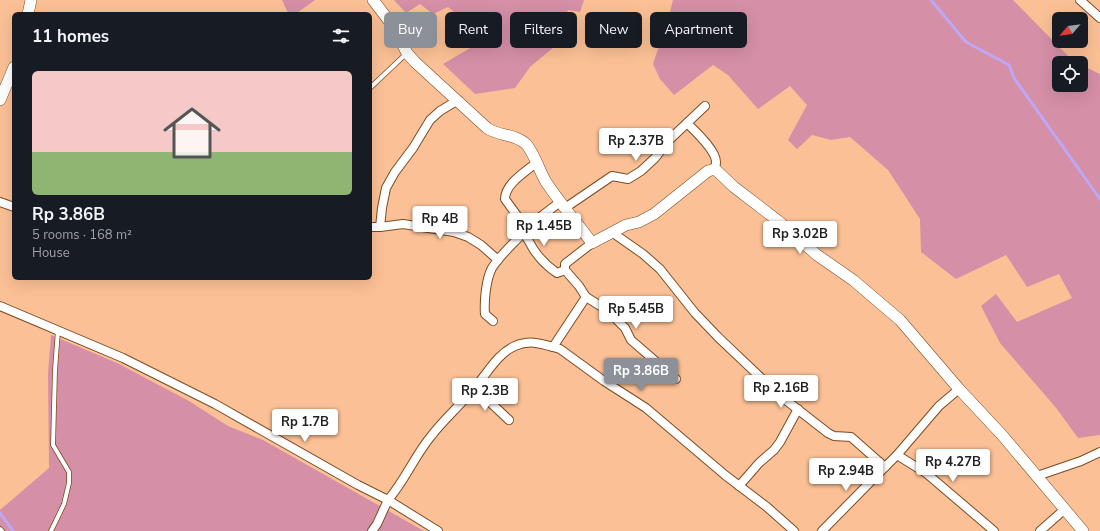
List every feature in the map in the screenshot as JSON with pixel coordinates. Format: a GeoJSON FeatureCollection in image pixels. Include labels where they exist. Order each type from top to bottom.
{"type":"FeatureCollection","features":[{"type":"Feature","properties":{"kind":"street"},"geometry":{"type":"LineString","coordinates":[[28,12],[31,0]]}},
{"type":"Feature","properties":{"kind":"street"},"geometry":{"type":"LineString","coordinates":[[373,0],[393,26],[407,53],[415,62],[490,130],[526,144],[545,180],[562,205],[592,243]]}},
{"type":"Feature","properties":{"kind":"street"},"geometry":{"type":"LineString","coordinates":[[1080,0],[1100,18]]}},
{"type":"Feature","properties":{"kind":"street"},"geometry":{"type":"LineString","coordinates":[[0,100],[12,72]]}},
{"type":"Feature","properties":{"kind":"street"},"geometry":{"type":"LineString","coordinates":[[380,227],[386,188],[392,176],[413,148],[430,120],[440,110],[458,100]]}},
{"type":"Feature","properties":{"kind":"street"},"geometry":{"type":"LineString","coordinates":[[493,321],[486,315],[485,310],[489,274],[498,260],[525,230],[562,205],[612,176],[628,179],[641,171],[655,158],[668,141],[705,106]]}},
{"type":"Feature","properties":{"kind":"street"},"geometry":{"type":"LineString","coordinates":[[687,123],[712,152],[716,162],[714,169]]}},
{"type":"Feature","properties":{"kind":"street"},"geometry":{"type":"LineString","coordinates":[[536,163],[510,186],[505,194],[505,199],[525,230],[535,251],[548,266],[557,273],[565,270]]}},
{"type":"Feature","properties":{"kind":"street"},"geometry":{"type":"LineString","coordinates":[[676,379],[631,340],[625,328],[608,310],[586,297],[579,286],[565,270],[565,264],[592,243],[626,225],[639,222],[654,214],[708,171],[714,169]]}},
{"type":"Feature","properties":{"kind":"street"},"geometry":{"type":"LineString","coordinates":[[714,169],[816,255],[853,280],[907,327],[959,389],[1002,435],[1083,531]]}},
{"type":"Feature","properties":{"kind":"street"},"geometry":{"type":"LineString","coordinates":[[0,202],[12,206]]}},
{"type":"Feature","properties":{"kind":"street"},"geometry":{"type":"LineString","coordinates":[[372,227],[403,224],[454,232],[468,237],[481,245],[498,260]]}},
{"type":"Feature","properties":{"kind":"street"},"geometry":{"type":"LineString","coordinates":[[613,233],[643,254],[660,269],[718,337],[778,394],[828,433],[834,436],[851,437],[885,467]]}},
{"type":"Feature","properties":{"kind":"street"},"geometry":{"type":"LineString","coordinates":[[553,347],[586,297]]}},
{"type":"Feature","properties":{"kind":"street"},"geometry":{"type":"LineString","coordinates":[[0,306],[123,358],[187,390],[358,486],[388,500],[438,531]]}},
{"type":"Feature","properties":{"kind":"street"},"geometry":{"type":"LineString","coordinates":[[372,531],[377,524],[388,500],[404,480],[432,435],[502,355],[509,349],[519,344],[533,341],[560,349],[646,408],[739,486],[767,507],[794,531]]}},
{"type":"Feature","properties":{"kind":"street"},"geometry":{"type":"LineString","coordinates":[[474,388],[510,420]]}},
{"type":"Feature","properties":{"kind":"street"},"geometry":{"type":"LineString","coordinates":[[822,531],[897,455],[939,406],[959,389]]}},
{"type":"Feature","properties":{"kind":"street"},"geometry":{"type":"LineString","coordinates":[[739,486],[759,463],[774,450],[798,409]]}},
{"type":"Feature","properties":{"kind":"street"},"geometry":{"type":"LineString","coordinates":[[1036,476],[1081,461],[1100,452]]}},
{"type":"Feature","properties":{"kind":"street"},"geometry":{"type":"LineString","coordinates":[[897,455],[926,473],[994,531]]}},
{"type":"Feature","properties":{"kind":"street"},"geometry":{"type":"LineString","coordinates":[[1040,531],[1065,509]]}},
{"type":"Feature","properties":{"kind":"lane"},"geometry":{"type":"LineString","coordinates":[[372,86],[407,53]]}},
{"type":"Feature","properties":{"kind":"lane"},"geometry":{"type":"LineString","coordinates":[[51,531],[64,504],[69,483],[69,472],[53,445],[55,370],[58,330]]}},
{"type":"Feature","properties":{"kind":"shaded area"},"geometry":{"type":"Polygon","coordinates":[[[282,0],[315,0],[298,12],[288,12],[282,0]]]}},
{"type":"Feature","properties":{"kind":"shaded area"},"geometry":{"type":"Polygon","coordinates":[[[394,0],[584,0],[580,12],[568,10],[567,12],[510,12],[510,48],[553,48],[530,67],[515,88],[475,94],[443,64],[470,48],[502,48],[502,12],[454,12],[448,7],[437,12],[430,12],[420,4],[405,12],[394,0]]]}},
{"type":"Feature","properties":{"kind":"shaded area"},"geometry":{"type":"Polygon","coordinates":[[[673,0],[1013,0],[1052,40],[1052,48],[1060,48],[1068,56],[1052,56],[1052,92],[1088,92],[1088,68],[1100,74],[1100,435],[1078,438],[1057,409],[1000,343],[981,306],[996,294],[1017,322],[1072,298],[1059,274],[1027,287],[1006,255],[956,279],[921,252],[920,219],[888,170],[850,137],[831,140],[812,135],[797,149],[788,140],[807,105],[790,86],[758,109],[728,75],[713,65],[674,95],[660,79],[653,64],[658,48],[747,48],[747,12],[670,12],[673,0]]]}},
{"type":"Feature","properties":{"kind":"shaded area"},"geometry":{"type":"Polygon","coordinates":[[[51,335],[117,363],[189,401],[228,426],[263,440],[424,531],[0,531],[0,510],[49,468],[48,374],[51,335]]]}},
{"type":"Feature","properties":{"kind":"waterway"},"geometry":{"type":"LineString","coordinates":[[931,0],[966,42],[1009,65],[1014,78],[1100,199]]}},
{"type":"Feature","properties":{"kind":"waterway"},"geometry":{"type":"LineString","coordinates":[[0,513],[13,531]]}}]}
